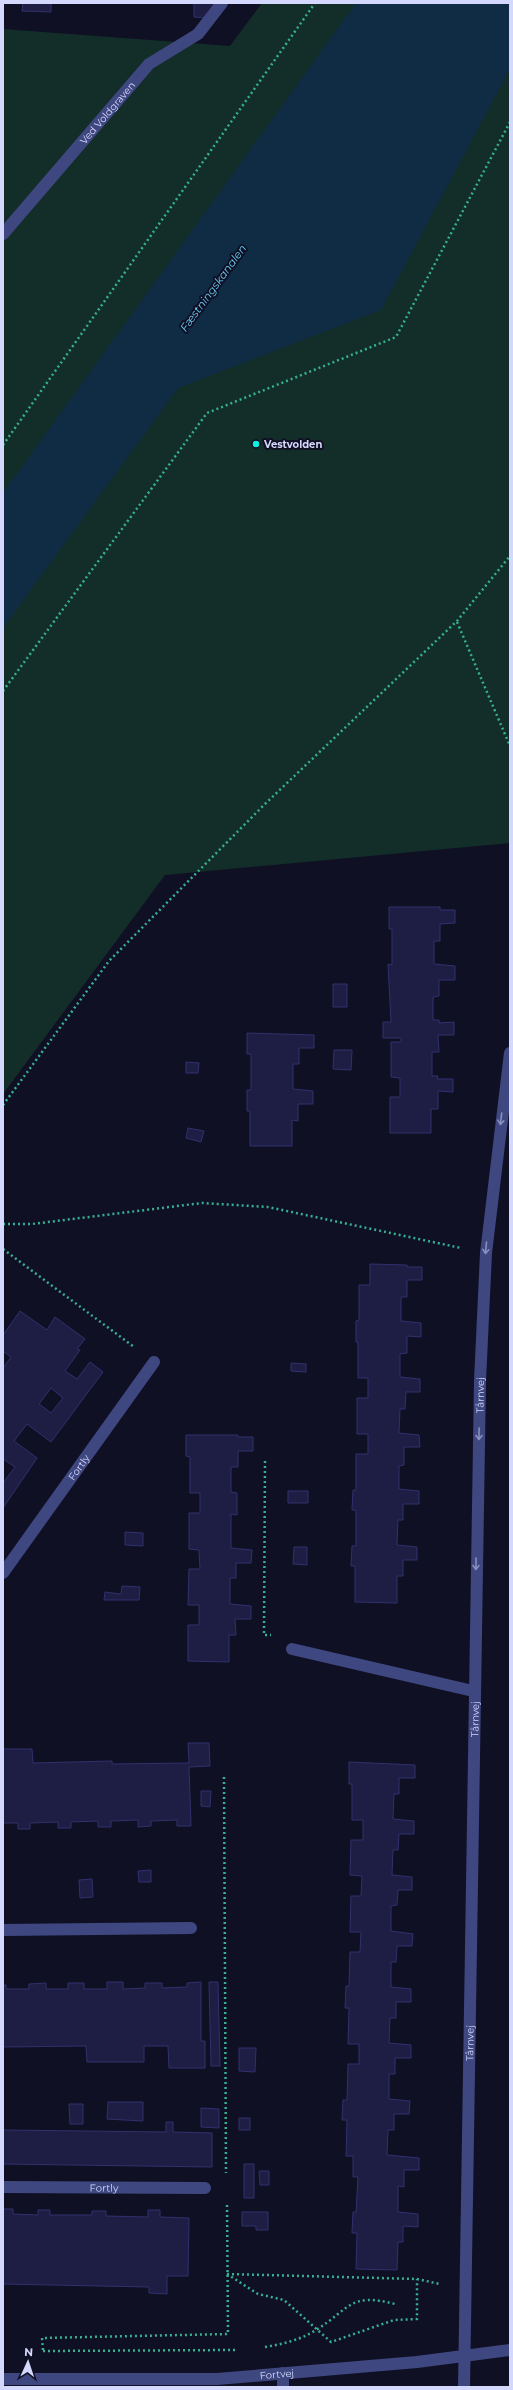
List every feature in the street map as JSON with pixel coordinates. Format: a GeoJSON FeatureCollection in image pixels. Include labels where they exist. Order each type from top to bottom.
{"type":"FeatureCollection","features":[{"type":"Feature","properties":{"kind":"street","name":"Ved Voldgraven"},"geometry":{"type":"LineString","coordinates":[[3,234],[149,64],[198,34],[222,3]]}},
{"type":"Feature","properties":{"kind":"street","name":"Tårnvej"},"geometry":{"type":"LineString","coordinates":[[464,2387],[480,1381],[486,1253],[510,1053]]}},
{"type":"Feature","properties":{"kind":"street","name":"Fortly"},"geometry":{"type":"LineString","coordinates":[[3,1573],[154,1362]]}},
{"type":"Feature","properties":{"kind":"street"},"geometry":{"type":"LineString","coordinates":[[292,1649],[474,1691]]}},
{"type":"Feature","properties":{"kind":"street"},"geometry":{"type":"LineString","coordinates":[[3,1930],[191,1928]]}},
{"type":"Feature","properties":{"kind":"street","name":"Fortly"},"geometry":{"type":"LineString","coordinates":[[3,2186],[205,2188]]}},
{"type":"Feature","properties":{"kind":"street","name":"Fortvej"},"geometry":{"type":"LineString","coordinates":[[3,2379],[43,2383],[217,2379],[465,2357],[510,2350]]}},
{"type":"Feature","properties":{"kind":"street"},"geometry":{"type":"LineString","coordinates":[[283,2373],[283,2387]]}},
{"type":"Feature","properties":{"kind":"path"},"geometry":{"type":"LineString","coordinates":[[3,445],[315,3]]}},
{"type":"Feature","properties":{"kind":"path"},"geometry":{"type":"LineString","coordinates":[[3,691],[207,414],[396,337],[510,122]]}},
{"type":"Feature","properties":{"kind":"path"},"geometry":{"type":"LineString","coordinates":[[3,1105],[109,961],[265,804],[457,622],[510,556]]}},
{"type":"Feature","properties":{"kind":"path"},"geometry":{"type":"LineString","coordinates":[[457,622],[510,746]]}},
{"type":"Feature","properties":{"kind":"path"},"geometry":{"type":"LineString","coordinates":[[3,1224],[32,1224],[202,1203],[268,1207],[486,1253]]}},
{"type":"Feature","properties":{"kind":"path"},"geometry":{"type":"LineString","coordinates":[[3,1249],[154,1362]]}},
{"type":"Feature","properties":{"kind":"path"},"geometry":{"type":"LineString","coordinates":[[265,1461],[264,1635],[283,1635],[292,1649]]}},
{"type":"Feature","properties":{"kind":"path"},"geometry":{"type":"LineString","coordinates":[[224,1777],[226,2180]]}},
{"type":"Feature","properties":{"kind":"path"},"geometry":{"type":"LineString","coordinates":[[43,2383],[42,2338],[228,2334],[226,2195]]}},
{"type":"Feature","properties":{"kind":"path"},"geometry":{"type":"LineString","coordinates":[[227,2274],[417,2279],[466,2289]]}},
{"type":"Feature","properties":{"kind":"path"},"geometry":{"type":"LineString","coordinates":[[227,2274],[258,2294],[284,2300],[331,2342],[394,2320],[417,2319],[417,2279]]}},
{"type":"Feature","properties":{"kind":"path"},"geometry":{"type":"LineString","coordinates":[[262,2348],[290,2343],[316,2330],[349,2304],[374,2298],[395,2304]]}},
{"type":"Feature","properties":{"kind":"path"},"geometry":{"type":"LineString","coordinates":[[43,2350],[240,2350]]}},
{"type":"Feature","properties":{"kind":"green space","name":"Vestvolden"},"geometry":{"type":"Polygon","coordinates":[[[262,3],[510,3],[510,843],[165,875],[3,1094],[3,29],[230,46],[262,3]]]}},
{"type":"Feature","properties":{"kind":"water","name":"Fæstningskanalen"},"geometry":{"type":"Polygon","coordinates":[[[356,3],[510,3],[510,69],[381,310],[178,388],[3,628],[3,493],[356,3]]]}},
{"type":"Feature","properties":{"kind":"building"},"geometry":{"type":"Polygon","coordinates":[[[23,3],[51,3],[51,12],[22,11],[23,3]]]}},
{"type":"Feature","properties":{"kind":"building"},"geometry":{"type":"Polygon","coordinates":[[[194,3],[218,3],[206,18],[194,17],[194,3]]]}},
{"type":"Feature","properties":{"kind":"building"},"geometry":{"type":"Polygon","coordinates":[[[389,907],[440,907],[440,910],[455,910],[455,923],[440,924],[440,941],[434,941],[434,964],[455,966],[455,980],[439,980],[439,996],[433,997],[433,1020],[439,1020],[439,1023],[454,1022],[454,1035],[438,1035],[439,1052],[432,1052],[432,1076],[438,1076],[437,1079],[453,1079],[453,1092],[438,1091],[438,1109],[431,1109],[431,1133],[390,1133],[390,1097],[400,1097],[400,1078],[391,1077],[391,1042],[401,1042],[401,1038],[383,1038],[383,1022],[391,1022],[388,964],[392,965],[392,929],[389,929],[389,907]]]}},
{"type":"Feature","properties":{"kind":"building"},"geometry":{"type":"Polygon","coordinates":[[[333,984],[347,984],[347,1007],[333,1007],[333,984]]]}},
{"type":"Feature","properties":{"kind":"building"},"geometry":{"type":"Polygon","coordinates":[[[247,1033],[314,1035],[314,1048],[299,1048],[299,1064],[293,1064],[293,1089],[313,1091],[313,1104],[298,1104],[298,1121],[292,1120],[292,1146],[250,1146],[250,1111],[247,1111],[247,1090],[251,1090],[251,1054],[247,1054],[247,1033]]]}},
{"type":"Feature","properties":{"kind":"building"},"geometry":{"type":"Polygon","coordinates":[[[334,1050],[352,1050],[351,1070],[333,1069],[334,1050]]]}},
{"type":"Feature","properties":{"kind":"building"},"geometry":{"type":"Polygon","coordinates":[[[186,1062],[199,1063],[198,1073],[186,1073],[186,1062]]]}},
{"type":"Feature","properties":{"kind":"building"},"geometry":{"type":"Polygon","coordinates":[[[188,1128],[204,1131],[201,1142],[186,1138],[188,1128]]]}},
{"type":"Feature","properties":{"kind":"building"},"geometry":{"type":"Polygon","coordinates":[[[370,1264],[422,1267],[422,1280],[407,1280],[407,1297],[401,1297],[401,1321],[421,1323],[421,1337],[407,1336],[407,1353],[400,1354],[400,1377],[420,1379],[420,1392],[406,1392],[405,1409],[400,1409],[399,1433],[419,1435],[420,1447],[404,1447],[404,1465],[399,1466],[399,1489],[419,1491],[419,1504],[403,1504],[403,1520],[398,1520],[397,1545],[417,1547],[417,1560],[403,1560],[403,1576],[397,1576],[397,1603],[355,1602],[355,1566],[351,1566],[352,1546],[356,1546],[356,1510],[352,1510],[353,1490],[356,1490],[356,1454],[368,1454],[368,1434],[357,1434],[357,1398],[368,1398],[368,1378],[358,1378],[358,1342],[356,1342],[356,1321],[359,1320],[359,1285],[370,1285],[370,1264]]]}},
{"type":"Feature","properties":{"kind":"building"},"geometry":{"type":"Polygon","coordinates":[[[20,1311],[47,1330],[55,1317],[85,1339],[77,1349],[80,1350],[65,1371],[77,1379],[90,1362],[103,1372],[51,1442],[27,1424],[14,1441],[37,1458],[3,1508],[3,1483],[15,1467],[3,1459],[3,1368],[11,1357],[3,1351],[3,1335],[20,1311]],[[51,1388],[39,1404],[51,1413],[63,1398],[51,1388]]]}},
{"type":"Feature","properties":{"kind":"building"},"geometry":{"type":"Polygon","coordinates":[[[291,1363],[306,1364],[306,1372],[291,1371],[291,1363]]]}},
{"type":"Feature","properties":{"kind":"building"},"geometry":{"type":"Polygon","coordinates":[[[186,1435],[238,1435],[238,1437],[253,1437],[253,1451],[238,1451],[238,1467],[231,1467],[231,1492],[237,1493],[237,1515],[231,1514],[231,1548],[252,1550],[251,1563],[236,1563],[236,1578],[230,1578],[230,1604],[251,1606],[251,1619],[235,1619],[236,1635],[229,1635],[229,1662],[188,1661],[188,1625],[199,1625],[199,1605],[188,1605],[189,1569],[200,1569],[199,1550],[189,1549],[189,1513],[200,1513],[200,1493],[190,1493],[190,1457],[186,1456],[186,1435]]]}},
{"type":"Feature","properties":{"kind":"building"},"geometry":{"type":"Polygon","coordinates":[[[288,1491],[308,1491],[308,1503],[288,1503],[288,1491]]]}},
{"type":"Feature","properties":{"kind":"building"},"geometry":{"type":"Polygon","coordinates":[[[125,1532],[143,1533],[143,1546],[125,1545],[125,1532]]]}},
{"type":"Feature","properties":{"kind":"building"},"geometry":{"type":"Polygon","coordinates":[[[294,1547],[307,1547],[307,1565],[293,1564],[294,1547]]]}},
{"type":"Feature","properties":{"kind":"building"},"geometry":{"type":"Polygon","coordinates":[[[122,1586],[140,1587],[139,1600],[104,1600],[105,1592],[121,1594],[122,1586]]]}},
{"type":"Feature","properties":{"kind":"building"},"geometry":{"type":"Polygon","coordinates":[[[188,1743],[209,1743],[210,1766],[189,1767],[191,1826],[177,1826],[177,1820],[151,1821],[151,1826],[138,1827],[138,1820],[111,1821],[111,1827],[98,1827],[98,1821],[71,1822],[71,1828],[58,1828],[58,1822],[30,1823],[30,1829],[18,1829],[18,1823],[3,1823],[3,1749],[32,1749],[33,1763],[112,1761],[112,1764],[189,1763],[188,1743]]]}},
{"type":"Feature","properties":{"kind":"building"},"geometry":{"type":"Polygon","coordinates":[[[349,1762],[415,1765],[415,1778],[399,1778],[399,1794],[394,1794],[393,1819],[414,1821],[414,1834],[399,1834],[398,1850],[393,1850],[392,1875],[412,1877],[412,1890],[398,1890],[397,1905],[391,1906],[391,1931],[413,1934],[412,1946],[397,1946],[396,1962],[391,1962],[391,1987],[411,1989],[411,2002],[396,2002],[396,2018],[390,2018],[389,2043],[411,2045],[411,2058],[395,2058],[395,2074],[389,2074],[389,2099],[410,2101],[409,2114],[394,2114],[394,2130],[388,2130],[387,2155],[419,2158],[419,2170],[404,2170],[404,2187],[398,2186],[398,2212],[418,2214],[418,2227],[403,2226],[403,2242],[398,2242],[397,2270],[356,2269],[357,2233],[352,2233],[353,2212],[356,2212],[358,2177],[353,2177],[353,2156],[346,2156],[347,2120],[342,2120],[343,2100],[347,2100],[348,2064],[359,2064],[359,2044],[348,2044],[349,2008],[345,2008],[346,1986],[349,1986],[350,1952],[360,1952],[361,1932],[350,1932],[351,1896],[361,1896],[362,1876],[350,1875],[351,1840],[363,1840],[363,1820],[352,1820],[352,1784],[349,1784],[349,1762]]]}},
{"type":"Feature","properties":{"kind":"building"},"geometry":{"type":"Polygon","coordinates":[[[201,1791],[211,1791],[210,1807],[201,1806],[201,1791]]]}},
{"type":"Feature","properties":{"kind":"building"},"geometry":{"type":"Polygon","coordinates":[[[151,1870],[151,1882],[139,1882],[138,1871],[151,1870]]]}},
{"type":"Feature","properties":{"kind":"building"},"geometry":{"type":"Polygon","coordinates":[[[92,1879],[93,1897],[80,1898],[79,1880],[92,1879]]]}},
{"type":"Feature","properties":{"kind":"building"},"geometry":{"type":"Polygon","coordinates":[[[107,1982],[123,1982],[123,1989],[145,1988],[145,1983],[162,1983],[162,1988],[187,1987],[187,1983],[201,1982],[201,2041],[205,2041],[205,2068],[169,2068],[168,2046],[144,2046],[144,2062],[87,2062],[86,2046],[3,2047],[3,1985],[6,1985],[6,1989],[29,1989],[29,1984],[46,1983],[46,1989],[68,1989],[68,1983],[84,1983],[84,1989],[107,1989],[107,1982]]]}},
{"type":"Feature","properties":{"kind":"building"},"geometry":{"type":"Polygon","coordinates":[[[209,1982],[218,1982],[220,2066],[211,2066],[209,1982]]]}},
{"type":"Feature","properties":{"kind":"building"},"geometry":{"type":"Polygon","coordinates":[[[239,2048],[256,2048],[255,2072],[239,2071],[239,2048]]]}},
{"type":"Feature","properties":{"kind":"building"},"geometry":{"type":"Polygon","coordinates":[[[108,2102],[143,2102],[143,2121],[107,2119],[108,2102]]]}},
{"type":"Feature","properties":{"kind":"building"},"geometry":{"type":"Polygon","coordinates":[[[69,2104],[83,2104],[83,2124],[70,2124],[69,2104]]]}},
{"type":"Feature","properties":{"kind":"building"},"geometry":{"type":"Polygon","coordinates":[[[201,2108],[219,2109],[219,2128],[201,2127],[201,2108]]]}},
{"type":"Feature","properties":{"kind":"building"},"geometry":{"type":"Polygon","coordinates":[[[239,2118],[250,2118],[250,2130],[239,2130],[239,2118]]]}},
{"type":"Feature","properties":{"kind":"building"},"geometry":{"type":"Polygon","coordinates":[[[166,2122],[173,2122],[173,2132],[212,2133],[212,2167],[3,2164],[3,2130],[166,2132],[166,2122]]]}},
{"type":"Feature","properties":{"kind":"building"},"geometry":{"type":"Polygon","coordinates":[[[244,2164],[254,2164],[254,2198],[244,2198],[244,2164]]]}},
{"type":"Feature","properties":{"kind":"building"},"geometry":{"type":"Polygon","coordinates":[[[259,2171],[269,2171],[269,2185],[260,2185],[259,2171]]]}},
{"type":"Feature","properties":{"kind":"building"},"geometry":{"type":"Polygon","coordinates":[[[3,2209],[13,2209],[13,2214],[38,2215],[38,2210],[50,2210],[50,2215],[92,2215],[92,2211],[106,2211],[106,2216],[148,2217],[148,2210],[160,2210],[160,2217],[189,2218],[188,2276],[167,2276],[167,2294],[149,2293],[149,2287],[3,2284],[3,2209]]]}},
{"type":"Feature","properties":{"kind":"building"},"geometry":{"type":"Polygon","coordinates":[[[242,2212],[268,2212],[268,2230],[256,2230],[256,2226],[242,2226],[242,2212]]]}},
{"type":"Feature","properties":{"kind":"place","name":"Vestvolden"},"geometry":{"type":"Point","coordinates":[256,444]}}]}
